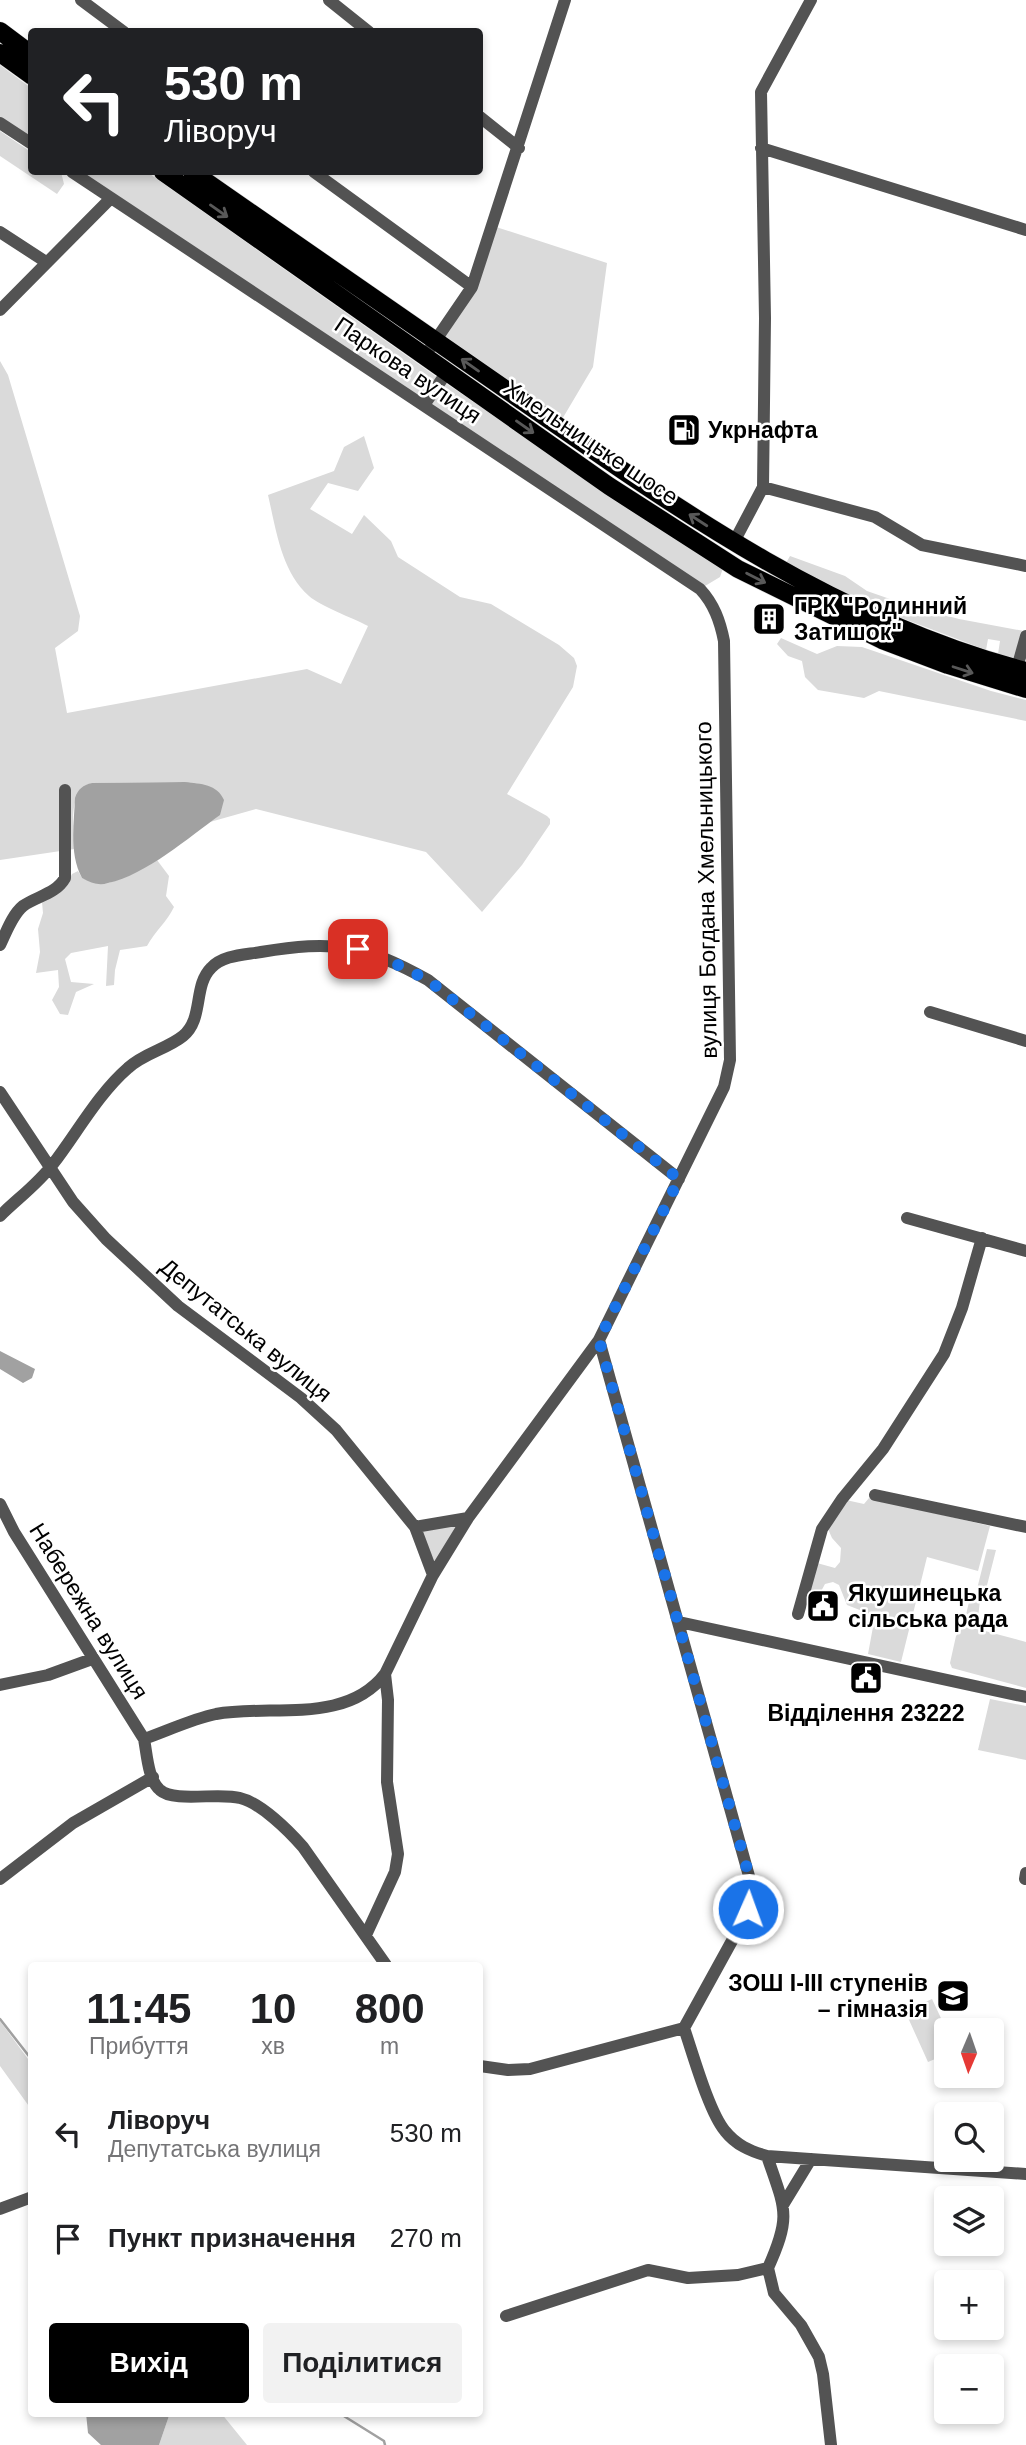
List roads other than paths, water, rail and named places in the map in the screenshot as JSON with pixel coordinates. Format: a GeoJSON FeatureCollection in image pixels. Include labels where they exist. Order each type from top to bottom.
{"type":"FeatureCollection","features":[{"type":"Feature","properties":{"kind":"highway"},"geometry":{"type":"LineString","coordinates":[[0,31],[28,52]]}},
{"type":"Feature","properties":{"kind":"highway"},"geometry":{"type":"LineString","coordinates":[[0,53],[28,73]]}},
{"type":"Feature","properties":{"kind":"highway","name":"Хмельницьке шосе"},"geometry":{"type":"LineString","coordinates":[[167,175],[609,486],[724,560],[882,640],[948,665],[1026,689]]}},
{"type":"Feature","properties":{"kind":"highway","name":"Хмельницьке шосе"},"geometry":{"type":"LineString","coordinates":[[196,175],[621,469],[734,542],[856,609],[954,648],[1022,669]]}},
{"type":"Feature","properties":{"kind":"highway"},"geometry":{"type":"LineString","coordinates":[[724,560],[734,542]]}},
{"type":"Feature","properties":{"kind":"street"},"geometry":{"type":"LineString","coordinates":[[81,0],[119,28]]}},
{"type":"Feature","properties":{"kind":"street"},"geometry":{"type":"LineString","coordinates":[[328,0],[364,28]]}},
{"type":"Feature","properties":{"kind":"street"},"geometry":{"type":"LineString","coordinates":[[424,356],[472,288],[565,0]]}},
{"type":"Feature","properties":{"kind":"street"},"geometry":{"type":"LineString","coordinates":[[734,542],[763,487],[765,317],[760,100],[764,84],[811,0]]}},
{"type":"Feature","properties":{"kind":"street"},"geometry":{"type":"LineString","coordinates":[[483,119],[519,148]]}},
{"type":"Feature","properties":{"kind":"street"},"geometry":{"type":"LineString","coordinates":[[0,123],[28,141]]}},
{"type":"Feature","properties":{"kind":"street"},"geometry":{"type":"LineString","coordinates":[[761,148],[1026,230]]}},
{"type":"Feature","properties":{"kind":"street","name":"Паркова вулиця"},"geometry":{"type":"LineString","coordinates":[[76,175],[700,589],[709,598],[714,609]]}},
{"type":"Feature","properties":{"kind":"street"},"geometry":{"type":"LineString","coordinates":[[318,175],[472,288]]}},
{"type":"Feature","properties":{"kind":"street"},"geometry":{"type":"LineString","coordinates":[[0,310],[111,198]]}},
{"type":"Feature","properties":{"kind":"street"},"geometry":{"type":"LineString","coordinates":[[0,232],[46,262]]}},
{"type":"Feature","properties":{"kind":"street"},"geometry":{"type":"LineString","coordinates":[[424,405],[447,372]]}},
{"type":"Feature","properties":{"kind":"street"},"geometry":{"type":"LineString","coordinates":[[763,487],[875,517],[922,545],[1026,566]]}},
{"type":"Feature","properties":{"kind":"street","name":"вулиця Богдана Хмельницького"},"geometry":{"type":"LineString","coordinates":[[385,1674],[433,1575],[468,1518],[599,1340],[724,1087],[730,1060],[724,641],[714,609]]}},
{"type":"Feature","properties":{"kind":"street"},"geometry":{"type":"LineString","coordinates":[[1022,669],[1026,636]]}},
{"type":"Feature","properties":{"kind":"street"},"geometry":{"type":"LineString","coordinates":[[0,945],[23,906],[54,890],[65,878],[65,790]]}},
{"type":"Feature","properties":{"kind":"street"},"geometry":{"type":"LineString","coordinates":[[0,1216],[51,1167],[121,1074],[138,1060],[177,1040],[189,1030],[205,978],[212,967],[230,958],[319,944],[349,947],[368,953],[428,980],[679,1179]]}},
{"type":"Feature","properties":{"kind":"street"},"geometry":{"type":"LineString","coordinates":[[930,1012],[1026,1041]]}},
{"type":"Feature","properties":{"kind":"street","name":"Депутатська вулиця"},"geometry":{"type":"LineString","coordinates":[[0,1092],[73,1202],[150,1282],[198,1323],[301,1398],[336,1430],[415,1527],[433,1575]]}},
{"type":"Feature","properties":{"kind":"street"},"geometry":{"type":"LineString","coordinates":[[907,1218],[1026,1251]]}},
{"type":"Feature","properties":{"kind":"street"},"geometry":{"type":"LineString","coordinates":[[797,1614],[822,1529],[842,1499],[891,1438],[944,1354],[962,1308],[982,1238]]}},
{"type":"Feature","properties":{"kind":"street"},"geometry":{"type":"LineString","coordinates":[[483,2066],[508,2070],[530,2069],[684,2028],[744,1919],[750,1898],[749,1876],[599,1340]]}},
{"type":"Feature","properties":{"kind":"street"},"geometry":{"type":"LineString","coordinates":[[874,1495],[1026,1527]]}},
{"type":"Feature","properties":{"kind":"street","name":"Набережна вулиця"},"geometry":{"type":"LineString","coordinates":[[0,1504],[14,1532],[144,1740],[153,1777]]}},
{"type":"Feature","properties":{"kind":"street"},"geometry":{"type":"LineString","coordinates":[[415,1527],[468,1518]]}},
{"type":"Feature","properties":{"kind":"street"},"geometry":{"type":"LineString","coordinates":[[680,1622],[1026,1697]]}},
{"type":"Feature","properties":{"kind":"street"},"geometry":{"type":"LineString","coordinates":[[0,1685],[48,1675],[92,1659]]}},
{"type":"Feature","properties":{"kind":"street"},"geometry":{"type":"LineString","coordinates":[[144,1740],[215,1714],[320,1708],[369,1691],[385,1674]]}},
{"type":"Feature","properties":{"kind":"street"},"geometry":{"type":"LineString","coordinates":[[366,1935],[395,1871],[398,1854],[387,1782],[388,1708],[385,1674]]}},
{"type":"Feature","properties":{"kind":"street"},"geometry":{"type":"LineString","coordinates":[[0,1879],[73,1823],[153,1777],[158,1788],[169,1795],[229,1796],[251,1802],[296,1839],[384,1962]]}},
{"type":"Feature","properties":{"kind":"street"},"geometry":{"type":"LineString","coordinates":[[684,2028],[718,2120],[723,2130],[741,2146],[767,2156],[1026,2174]]}},
{"type":"Feature","properties":{"kind":"street"},"geometry":{"type":"LineString","coordinates":[[767,2156],[783,2205],[782,2235],[768,2268],[772,2290],[801,2325],[818,2357],[823,2374],[831,2445]]}},
{"type":"Feature","properties":{"kind":"street"},"geometry":{"type":"LineString","coordinates":[[783,2205],[811,2159]]}},
{"type":"Feature","properties":{"kind":"street"},"geometry":{"type":"LineString","coordinates":[[0,2209],[28,2198]]}},
{"type":"Feature","properties":{"kind":"street"},"geometry":{"type":"LineString","coordinates":[[506,2316],[648,2270],[688,2278],[738,2275],[768,2268]]}},
{"type":"Feature","properties":{"kind":"waterway"},"geometry":{"type":"LineString","coordinates":[[0,2019],[28,2055]]}},
{"type":"Feature","properties":{"kind":"waterway"},"geometry":{"type":"LineString","coordinates":[[345,2417],[384,2441],[385,2445]]}},
{"type":"Feature","properties":{"kind":"place","name":"Укрнафта"},"geometry":{"type":"Point","coordinates":[684,430]}},
{"type":"Feature","properties":{"kind":"place","name":"ГРК \"Родинний Затишок\""},"geometry":{"type":"Point","coordinates":[769,619]}},
{"type":"Feature","properties":{"kind":"place","name":"Якушинецька сільська рада"},"geometry":{"type":"Point","coordinates":[823,1606]}},
{"type":"Feature","properties":{"kind":"place","name":"Відділення 23222"},"geometry":{"type":"Point","coordinates":[866,1678]}},
{"type":"Feature","properties":{"kind":"place","name":"ЗОШ І-ІІІ ступенів – гімназія"},"geometry":{"type":"Point","coordinates":[953,1996]}}]}
